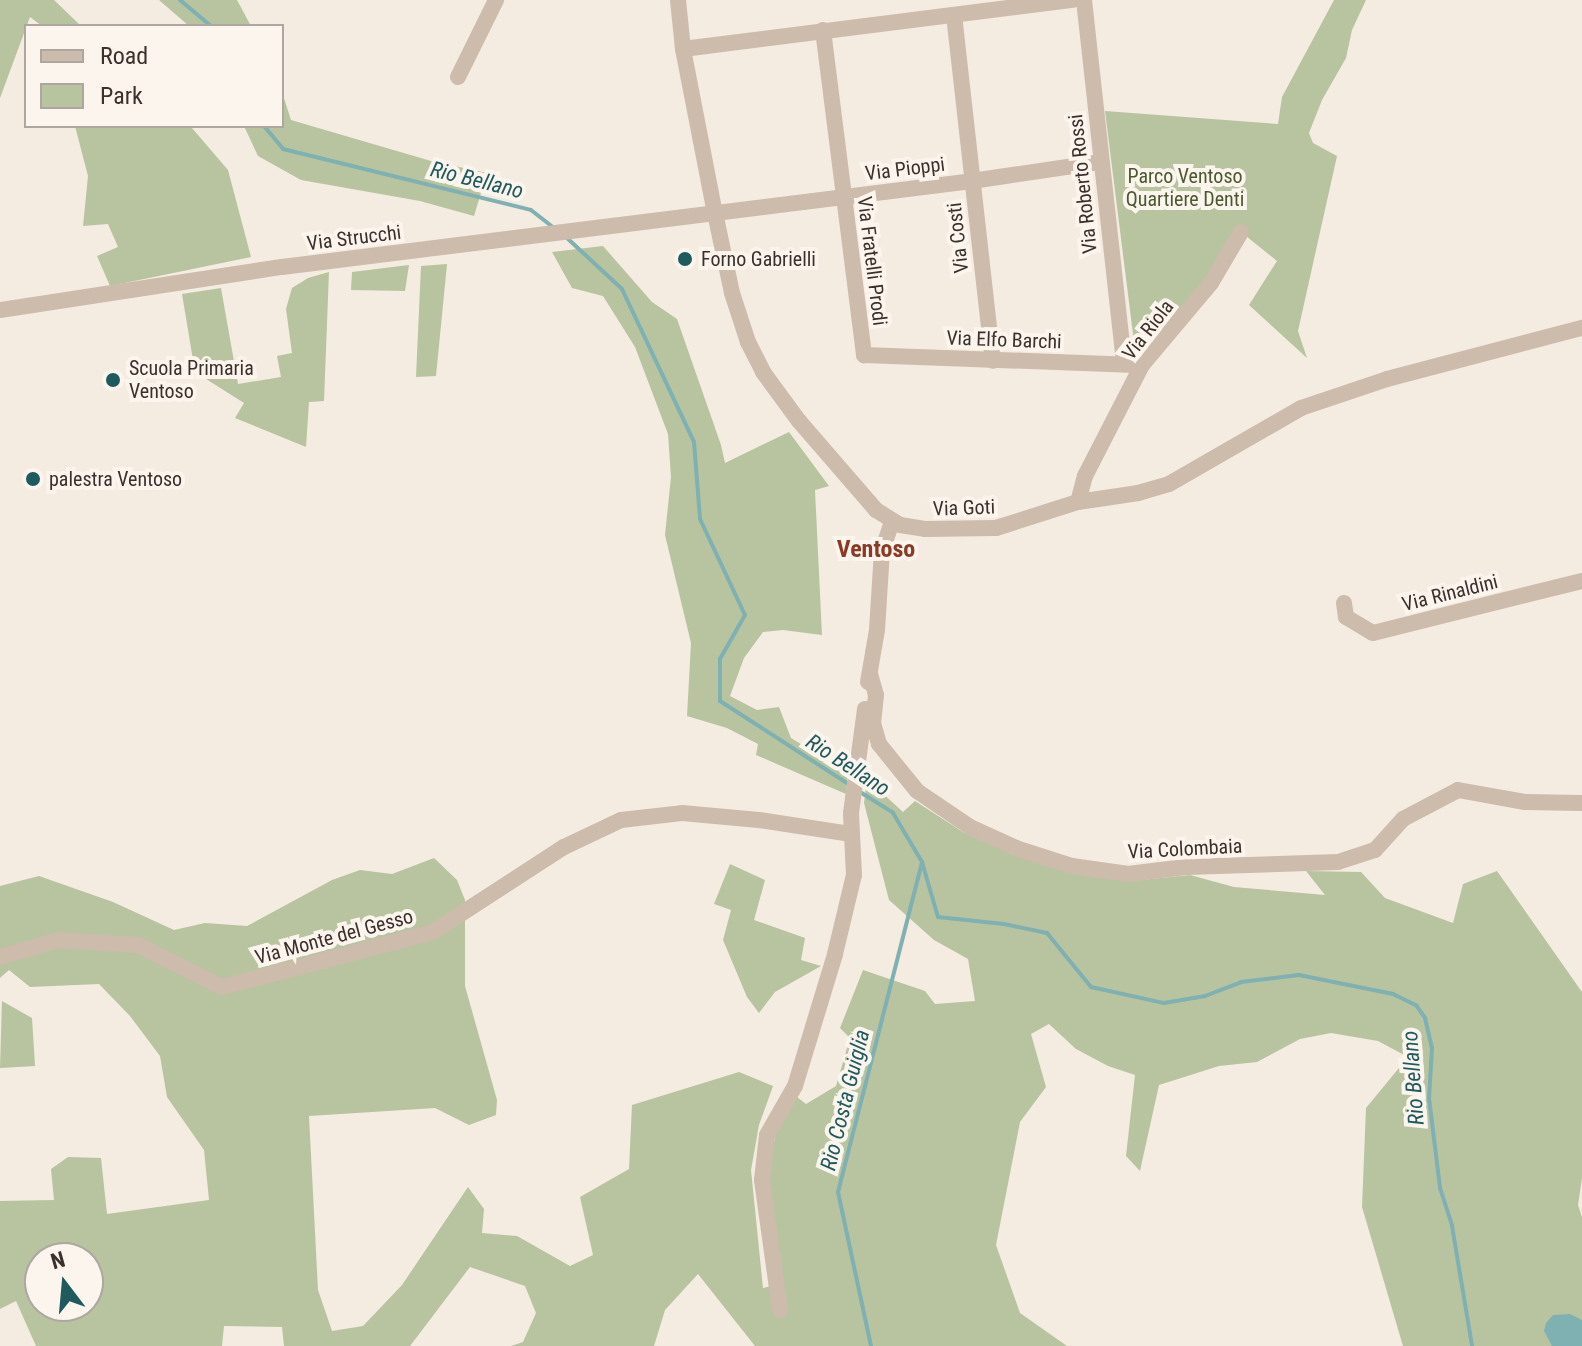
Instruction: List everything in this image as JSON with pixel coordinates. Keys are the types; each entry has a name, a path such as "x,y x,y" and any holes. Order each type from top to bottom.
{"street":[{"path":"458,77 496,0"},
{"path":"678,0 683,49 732,293 758,364 799,421 868,501 892,522"},
{"path":"683,49 1073,0"},
{"name":"Via Roberto Rossi","path":"1084,0 1124,364"},
{"name":"Via Costi","path":"954,15 993,361"},
{"name":"Via Fratelli Prodi","path":"823,30 864,355"},
{"name":"Via Pioppi","path":"715,213 1100,162"},
{"name":"Via Strucchi","path":"0,310 282,267 715,213"},
{"name":"Via Riola","path":"1078,502 1085,476 1142,365 1211,283 1241,232"},
{"name":"Via Goti","path":"892,522 925,529 996,528 1078,502 1138,493 1169,484 1301,408 1387,379 1582,328"},
{"name":"Via Elfo Barchi","path":"864,355 1142,365"},
{"name":"Via Colombaia","path":"780,1310 762,1180 767,1135 795,1086 835,954 855,867 850,834 853,798 877,630 882,551 892,522"},
{"name":"Via Rinaldini","path":"1344,603 1346,617 1373,633 1582,581"},
{"name":"Via Colombaia","path":"870,674 876,695 873,723 879,744 917,791 970,827 1016,848 1072,866 1128,874 1186,867 1338,862 1375,850 1403,819 1458,790 1525,802 1582,803"},
{"name":"Via Monte del Gesso","path":"0,957 58,940 138,945 222,987 433,932 564,847 600,827 630,817 682,813 759,820 850,834"}],"green space":[{"path":"0,0 54,0 79,24 39,24 30,17 27,24 24,24 24,33 0,98"},
{"path":"159,0 237,0 250,24 187,24"},
{"name":"Parco Ventoso Quartiere Denti","path":"1334,0 1366,0 1352,30 1346,58 1322,100 1309,133 1313,143 1337,156 1298,331 1307,358 1249,305 1277,261 1241,232 1151,355 1135,350 1105,111 1278,124 1282,97"},
{"path":"284,98 291,120 431,161 487,173 474,216 420,201 301,180 258,156 245,128 284,128"},
{"path":"76,128 192,128 228,170 251,257 110,286 97,256 118,247 108,224 83,226 88,176"},
{"path":"603,246 652,302 677,319 725,463 789,432 829,486 815,490 822,635 783,630 763,632 744,658 730,696 757,710 779,707 791,738 848,773 846,794 756,755 758,744 727,728 687,716 691,643 665,535 671,477 668,434 635,347 603,296 572,288 552,252"},
{"path":"447,264 436,376 416,377 421,266"},
{"path":"409,265 405,291 351,290 352,272"},
{"path":"329,272 324,401 309,402 306,447 235,418 244,403 195,372 182,294 221,288 238,384 281,377 277,356 292,353 286,309 292,288 308,278"},
{"path":"867,779 903,812 915,801 963,832 1011,853 1131,881 1190,875 1234,887 1325,895 1306,871 1361,872 1385,898 1453,923 1463,884 1497,871 1582,992 1582,1178 1578,1205 1582,1217 1582,1346 1403,1346 1362,1207 1366,1108 1408,1057 1378,1041 1331,1033 1300,1039 1257,1062 1219,1066 1159,1085 1140,1171 1126,1156 1135,1075 1108,1066 1076,1049 1049,1024 1031,1034 1046,1087 1020,1122 996,1245 1020,1313 1067,1346 755,1346 698,1274 665,1310 654,1346 511,1346 523,1342 536,1313 525,1286 470,1267 410,1346 284,1346 282,1327 224,1326 222,1346 36,1346 25,1322 104,1322 104,1242 24,1242 24,1319 16,1301 0,1309 0,1201 54,1200 51,1169 68,1157 101,1158 107,1214 209,1200 204,1150 167,1097 160,1056 130,1016 99,984 30,987 9,970 0,978 0,886 39,876 113,902 174,930 205,923 247,926 332,880 360,870 392,874 434,858 457,880 465,900 465,986 497,1100 496,1115 469,1125 435,1108 309,1116 318,1290 332,1331 363,1326 402,1285 468,1187 484,1209 482,1233 517,1236 570,1266 593,1255 580,1197 629,1169 632,1105 739,1072 773,1086 759,1125 751,1170 763,1288 783,1283 767,1177 776,1132 793,1094 806,1104 836,1086 850,1038 840,1028 863,970 925,991 935,1004 975,1001 968,959 934,940 889,900 864,803"},
{"path":"730,864 765,880 754,920 805,938 801,960 821,966 775,992 759,1013 747,997 723,940 731,910 714,904"},
{"path":"2,1001 32,1018 35,1066 0,1068"}],"water":[{"path":"1570,1314 1582,1320 1582,1346 1552,1346 1544,1331 1546,1323 1553,1315"}],"waterway":[{"name":"Rio Bellano","path":"180,0 209,24"},
{"name":"Rio Bellano","path":"266,128 283,149 531,210 553,227"},
{"name":"Rio Bellano","path":"567,238 622,289 694,442 700,519 745,615 720,659 720,701 850,785"},
{"name":"Rio Bellano","path":"860,792 893,813 922,862 938,917 1004,924 1047,933 1091,987 1164,1003 1205,996 1241,982 1299,975 1393,994 1416,1005 1425,1018 1432,1048 1429,1098 1440,1188 1452,1226 1472,1346"},
{"name":"Rio Costa Guiglia","path":"871,1346 838,1192 922,862"}],"place":[{"name":"Forno Gabrielli","path":"685,259"},
{"name":"Scuola Primaria Ventoso","path":"113,380"},
{"name":"palestra Ventoso","path":"33,479"}],"district":[{"name":"Ventoso","path":"876,550"}]}
